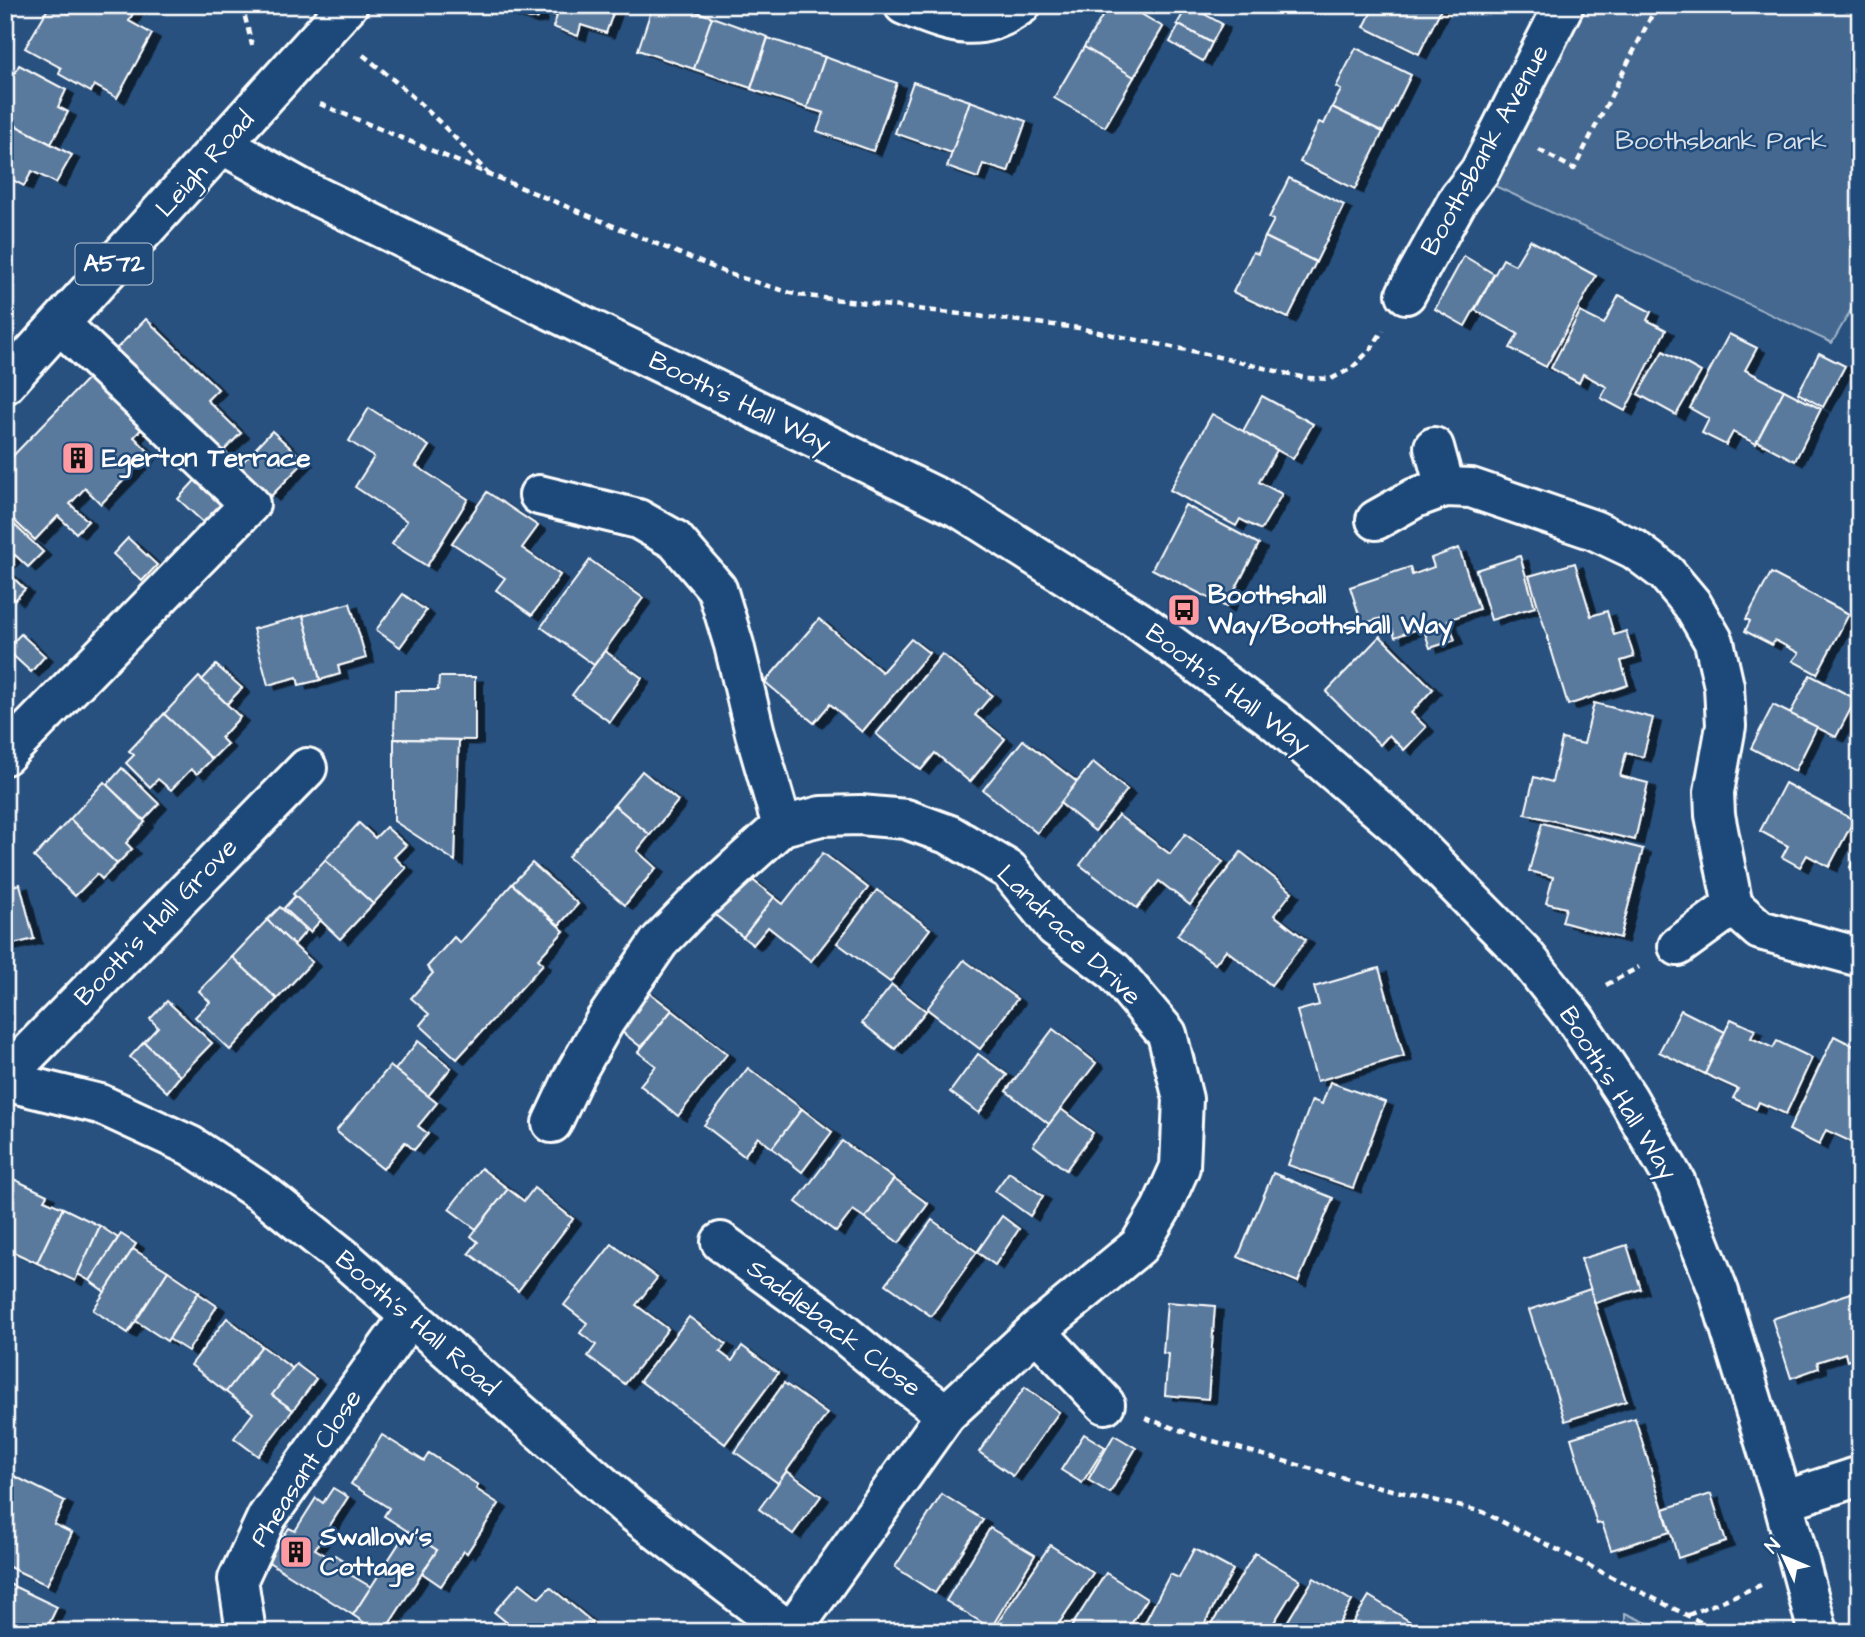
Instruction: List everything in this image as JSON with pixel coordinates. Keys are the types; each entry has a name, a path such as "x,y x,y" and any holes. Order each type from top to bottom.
{"street":[{"path":"904,5 949,22 971,25 999,20 1021,5"},
{"name":"Boothsbank Avenue","path":"1406,294 1459,198 1480,171 1564,5"},
{"name":"Leigh Road","path":"5,384 338,16"},
{"name":"Booth's Hall Way","path":"223,145 306,191 961,509 1143,624 1273,719 1399,827 1523,953 1566,1008 1627,1097 1676,1183 1719,1292 1783,1501 1818,1632"},
{"path":"5,755 250,504 60,324"},
{"path":"1434,447 1446,487"},
{"path":"1376,520 1415,498 1446,487 1471,488 1594,530 1634,549 1666,573 1692,604 1714,642 1724,686 1726,726 1714,803 1733,906 1760,930 1860,957"},
{"path":"539,495 638,519 675,540 717,589 782,827"},
{"name":"Booth's Hall Grove","path":"5,1079 307,768"},
{"name":"Landrace Drive","path":"552,1123 573,1076 605,1021 659,942 693,907 782,827 821,816 860,815 906,819 950,835 1009,870 1055,927 1114,971 1167,1034 1183,1099 1180,1167 1161,1209 1139,1245 1036,1331"},
{"path":"1678,946 1733,906"},
{"name":"Booth's Hall Road","path":"5,1079 100,1104 191,1146 265,1195 345,1259 632,1511 791,1632 946,1414 1036,1331"},
{"name":"Saddleback Close","path":"720,1242 820,1314 946,1414"},
{"name":"Pheasant Close","path":"246,1632 238,1579 267,1517 410,1316"},
{"path":"1036,1331 1105,1404"},
{"path":"1783,1501 1860,1476"}],"path":[{"path":"1501,130 1574,169 1657,5"},
{"path":"338,16 489,175"},
{"path":"281,79 327,108 729,274 798,295 1079,328 1305,378 1331,379 1352,368 1371,349 1406,294"},
{"path":"1566,1008 1678,946"},
{"path":"1105,1404 1199,1437 1355,1481 1483,1512 1720,1632"},
{"path":"1688,1615 1801,1568"}],"green space":[{"name":"Boothsbank Park","path":"1586,5 1860,5 1860,294 1832,343 1495,186"},
{"path":"1625,1613 1667,1632 1625,1632"}],"building":[{"path":"50,5 68,13 73,5 137,5 129,21 152,34 117,98 94,85 91,92 59,74 61,68 25,48"},
{"path":"498,5 551,5 549,13 540,10 538,18 530,19 502,10"},
{"path":"551,5 616,5 606,33 581,25 578,36 553,27 557,16 549,13"},
{"path":"653,5 677,5 712,17 694,69 638,50"},
{"path":"1109,5 1126,5 1163,27 1134,77 1084,47"},
{"path":"1188,5 1222,24 1212,43 1177,24"},
{"path":"1375,5 1443,5 1419,54 1364,27"},
{"path":"712,17 768,37 751,88 694,69"},
{"path":"1179,25 1212,43 1203,61 1170,42"},
{"path":"768,38 825,57 807,108 751,89"},
{"path":"1084,47 1134,77 1105,127 1054,98"},
{"path":"1356,48 1411,75 1383,132 1332,107 1341,90 1336,87"},
{"path":"825,57 897,83 873,151 817,131 824,113 807,108"},
{"path":"19,65 66,90 58,107 68,112 51,144 5,120 5,92"},
{"path":"913,82 970,101 952,153 895,133"},
{"path":"970,101 1026,121 1008,172 983,164 978,178 947,167"},
{"path":"1332,107 1383,132 1355,189 1300,162 1319,122 1324,124"},
{"path":"5,120 72,155 56,183 32,171 24,186 5,176"},
{"path":"1289,178 1344,205 1316,262 1265,237 1274,220 1269,218"},
{"path":"1265,237 1316,262 1288,318 1233,292 1253,252 1258,254"},
{"path":"1530,240 1596,276 1546,367 1510,348 1518,334 1475,310 1503,259 1515,265"},
{"path":"1464,256 1494,274 1465,326 1435,309"},
{"path":"1619,295 1651,312 1647,320 1666,330 1625,411 1601,398 1607,387 1583,374 1579,383 1551,368 1580,312 1604,324"},
{"path":"146,319 218,389 207,400 241,433 216,459 110,355"},
{"path":"1729,334 1757,348 1745,370 1784,390 1756,444 1733,432 1726,445 1702,433 1709,419 1690,408"},
{"path":"1663,351 1701,372 1676,415 1638,394"},
{"path":"1819,353 1845,366 1823,407 1798,393"},
{"name":"Egerton Terrace","path":"93,373 146,424 134,437 150,453 101,504 85,488 70,504 88,521 76,533 58,516 35,540 5,512 5,464"},
{"path":"1784,390 1821,409 1795,461 1757,441"},
{"path":"1262,396 1313,424 1293,459 1243,431"},
{"path":"369,408 429,446 416,466 468,499 427,566 392,544 407,521 355,487 374,457 349,441"},
{"path":"1212,414 1277,450 1259,482 1282,494 1261,530 1240,519 1236,526 1170,490"},
{"path":"272,431 305,461 271,496 239,466"},
{"path":"199,476 226,500 205,524 178,499"},
{"path":"487,492 538,526 522,548 560,575 532,615 496,590 505,578 452,543"},
{"path":"1185,505 1259,544 1226,607 1152,569"},
{"path":"5,516 43,552 28,567 15,555 5,565"},
{"path":"128,538 157,565 142,581 113,554"},
{"path":"1459,548 1479,609 1448,620 1455,640 1430,648 1423,627 1395,637 1388,616 1362,624 1350,587 1410,567 1412,575 1434,567 1431,558"},
{"path":"1520,556 1535,607 1491,620 1476,570"},
{"path":"590,560 643,598 594,665 541,627"},
{"path":"1575,563 1591,616 1607,611 1614,635 1626,631 1634,657 1621,661 1628,685 1568,705 1529,576"},
{"path":"5,570 25,589 15,600 5,591"},
{"path":"1771,573 1849,614 1817,674 1793,661 1799,653 1775,640 1772,645 1745,631 1750,621 1746,619"},
{"path":"403,594 426,611 400,647 376,630"},
{"path":"350,603 366,658 338,666 340,674 320,680 303,616"},
{"path":"303,616 320,680 299,685 297,677 268,685 253,629"},
{"path":"819,619 882,672 911,639 929,653 862,732 830,704 814,723 765,682"},
{"path":"21,634 45,656 31,672 6,649"},
{"path":"1380,636 1433,689 1411,713 1426,727 1404,750 1389,735 1380,745 1326,692"},
{"path":"605,651 642,678 610,722 572,695"},
{"path":"942,654 992,695 975,715 1005,739 970,782 935,753 921,770 876,734"},
{"path":"216,665 242,688 227,704 202,680"},
{"path":"1810,675 1856,699 1836,737 1790,714"},
{"path":"199,677 240,717 221,738 227,744 212,759 164,714"},
{"path":"439,677 475,677 475,740 394,739 395,690 438,690"},
{"path":"1594,703 1653,718 1643,757 1626,753 1620,776 1648,783 1635,840 1525,814 1534,777 1552,782 1562,739 1584,744"},
{"path":"1773,705 1817,727 1795,771 1751,748"},
{"path":"164,714 212,759 197,774 191,769 171,790 158,779 150,787 126,763 134,755 129,751"},
{"path":"394,739 459,740 455,861 394,821"},
{"path":"1023,740 1077,782 1037,833 983,790"},
{"path":"1093,762 1127,790 1095,831 1060,803"},
{"path":"122,768 159,804 144,820 107,785"},
{"path":"642,771 678,801 650,835 614,805"},
{"path":"104,782 145,822 126,843 132,849 117,864 70,819"},
{"path":"1785,783 1854,820 1829,867 1807,855 1800,867 1782,857 1788,846 1760,831"},
{"path":"614,805 650,835 637,851 656,868 625,905 568,857"},
{"path":"1118,815 1170,854 1185,834 1223,862 1190,905 1159,881 1137,908 1080,865"},
{"path":"70,819 117,864 102,879 97,874 75,896 34,857"},
{"path":"359,823 375,838 386,827 406,845 394,857 406,868 373,904 325,860"},
{"path":"1542,823 1643,849 1620,938 1562,922 1566,908 1546,903 1553,877 1529,871"},
{"path":"1860,849 1860,872 1850,867"},
{"path":"1241,852 1292,892 1274,915 1306,940 1271,985 1226,950 1215,964 1177,935"},
{"path":"823,853 868,888 811,961 768,927 753,945 743,937 774,897 783,904"},
{"path":"325,860 373,904 340,939 293,894"},
{"path":"532,863 578,904 559,925 512,884"},
{"path":"745,874 774,897 743,937 714,914"},
{"path":"20,884 34,939 5,946 5,888"},
{"path":"512,884 564,931 538,959 543,964 457,1059 420,1025 429,1014 411,998 433,973 427,967 454,937 460,943"},
{"path":"877,890 930,929 890,982 837,943"},
{"path":"295,896 321,920 310,932 284,908"},
{"path":"280,907 306,931 294,945 267,920"},
{"path":"267,920 312,962 277,999 232,957"},
{"path":"232,957 277,999 230,1050 195,1017 210,1002 199,991"},
{"path":"964,960 1017,999 980,1049 927,1009"},
{"path":"1379,968 1404,1056 1317,1081 1297,1011 1319,1005 1314,987"},
{"path":"892,985 926,1011 895,1049 862,1023"},
{"path":"646,990 672,1010 641,1047 616,1027"},
{"path":"167,1001 212,1043 180,1076 144,1042 158,1027 150,1019"},
{"path":"672,1010 727,1054 678,1116 640,1085 656,1066 638,1052"},
{"path":"1681,1010 1725,1032 1705,1074 1659,1052"},
{"path":"1731,1019 1755,1030 1751,1038 1773,1048 1777,1041 1812,1058 1786,1114 1759,1102 1756,1109 1733,1098 1738,1089 1705,1074"},
{"path":"1053,1029 1096,1063 1049,1124 1006,1091"},
{"path":"1834,1036 1860,1049 1860,1146 1826,1130 1819,1145 1789,1130"},
{"path":"418,1041 451,1068 428,1096 395,1070"},
{"path":"144,1042 180,1076 167,1092 130,1057"},
{"path":"978,1054 1007,1075 979,1113 950,1092"},
{"path":"390,1066 437,1103 418,1126 428,1134 414,1150 405,1142 383,1169 336,1131"},
{"path":"748,1068 802,1109 772,1148 758,1137 744,1156 704,1125"},
{"path":"1330,1082 1385,1102 1353,1188 1288,1165 1312,1100 1322,1104"},
{"path":"802,1109 832,1132 802,1172 772,1148"},
{"path":"1061,1109 1093,1133 1066,1170 1033,1145"},
{"path":"842,1141 894,1179 865,1218 853,1210 836,1232 796,1202"},
{"path":"481,1168 508,1189 476,1229 449,1209"},
{"path":"1009,1172 1043,1196 1030,1216 995,1191"},
{"path":"1273,1173 1333,1198 1298,1282 1238,1257"},
{"path":"5,1175 47,1195 44,1200 63,1208 37,1263 5,1248"},
{"path":"894,1179 928,1204 899,1243 865,1218"},
{"path":"534,1188 573,1219 518,1291 469,1253 478,1242 471,1236 508,1189 524,1201"},
{"path":"63,1208 100,1226 75,1281 37,1263"},
{"path":"1002,1216 1019,1229 995,1265 977,1252"},
{"path":"932,1220 977,1252 931,1316 886,1284"},
{"path":"100,1226 118,1238 90,1281 78,1274"},
{"path":"121,1234 136,1244 105,1292 90,1281"},
{"path":"612,1244 657,1278 636,1305 668,1329 625,1384 588,1356 596,1345 580,1333 587,1323 564,1305"},
{"path":"1627,1245 1641,1289 1595,1303 1581,1259"},
{"path":"133,1249 168,1271 128,1333 93,1310"},
{"path":"168,1271 199,1292 167,1341 136,1321"},
{"path":"1590,1289 1626,1401 1565,1421 1529,1310"},
{"path":"1857,1291 1860,1299 1860,1356 1847,1361 1845,1353 1817,1362 1819,1368 1791,1378 1772,1319"},
{"path":"198,1293 217,1306 188,1351 169,1339"},
{"path":"1167,1302 1215,1306 1208,1399 1165,1395 1168,1354 1163,1353"},
{"path":"689,1317 726,1344 720,1352 732,1361 742,1346 778,1373 725,1444 640,1381"},
{"path":"227,1318 262,1346 226,1392 191,1365"},
{"path":"262,1346 293,1369 272,1395 293,1410 258,1456 234,1438 253,1413 226,1392"},
{"path":"296,1364 316,1379 293,1410 272,1395"},
{"path":"784,1383 827,1414 778,1483 735,1452"},
{"path":"1025,1387 1059,1412 1013,1476 979,1452"},
{"path":"1635,1418 1670,1532 1611,1550 1602,1523 1597,1524 1571,1438"},
{"path":"1084,1434 1105,1447 1082,1483 1061,1470"},
{"path":"382,1435 424,1461 429,1453 478,1485 476,1489 499,1504 467,1553 464,1551 441,1586 422,1573 437,1550 384,1516 389,1508 351,1484"},
{"path":"1114,1435 1136,1448 1110,1493 1088,1480"},
{"path":"787,1471 821,1496 793,1534 759,1509"},
{"path":"12,1475 65,1501 54,1524 72,1533 47,1585 5,1565 5,1488"},
{"name":"Swallow's Cottage","path":"333,1488 348,1497 315,1549 332,1559 335,1555 349,1564 344,1571 371,1587 353,1615 267,1561 289,1528 295,1531 316,1498 323,1503"},
{"path":"942,1494 983,1520 935,1593 895,1567"},
{"path":"1711,1494 1726,1542 1678,1558 1664,1509"},
{"path":"990,1528 1035,1555 991,1628 946,1601"},
{"path":"407,1531 437,1550 384,1632 378,1632 353,1615"},
{"path":"1050,1545 1093,1573 1053,1632 992,1631"},
{"path":"1194,1549 1233,1570 1200,1632 1140,1632 1170,1574 1179,1578"},
{"path":"1255,1553 1300,1580 1268,1632 1207,1632"},
{"path":"1106,1573 1147,1599 1126,1632 1068,1632"},
{"path":"1314,1578 1352,1601 1334,1632 1281,1632"},
{"path":"5,1582 57,1607 45,1632 25,1624 21,1632 5,1632"},
{"path":"520,1583 539,1598 550,1587 592,1622 584,1632 508,1632 512,1627 494,1612"},
{"path":"1369,1596 1414,1624 1410,1632 1347,1632"}],"place":[{"name":"Egerton Terrace","path":"78,458"},
{"name":"Boothshall Way/Boothshall Way","path":"1184,610"},
{"name":"Swallow's Cottage","path":"296,1552"}]}
